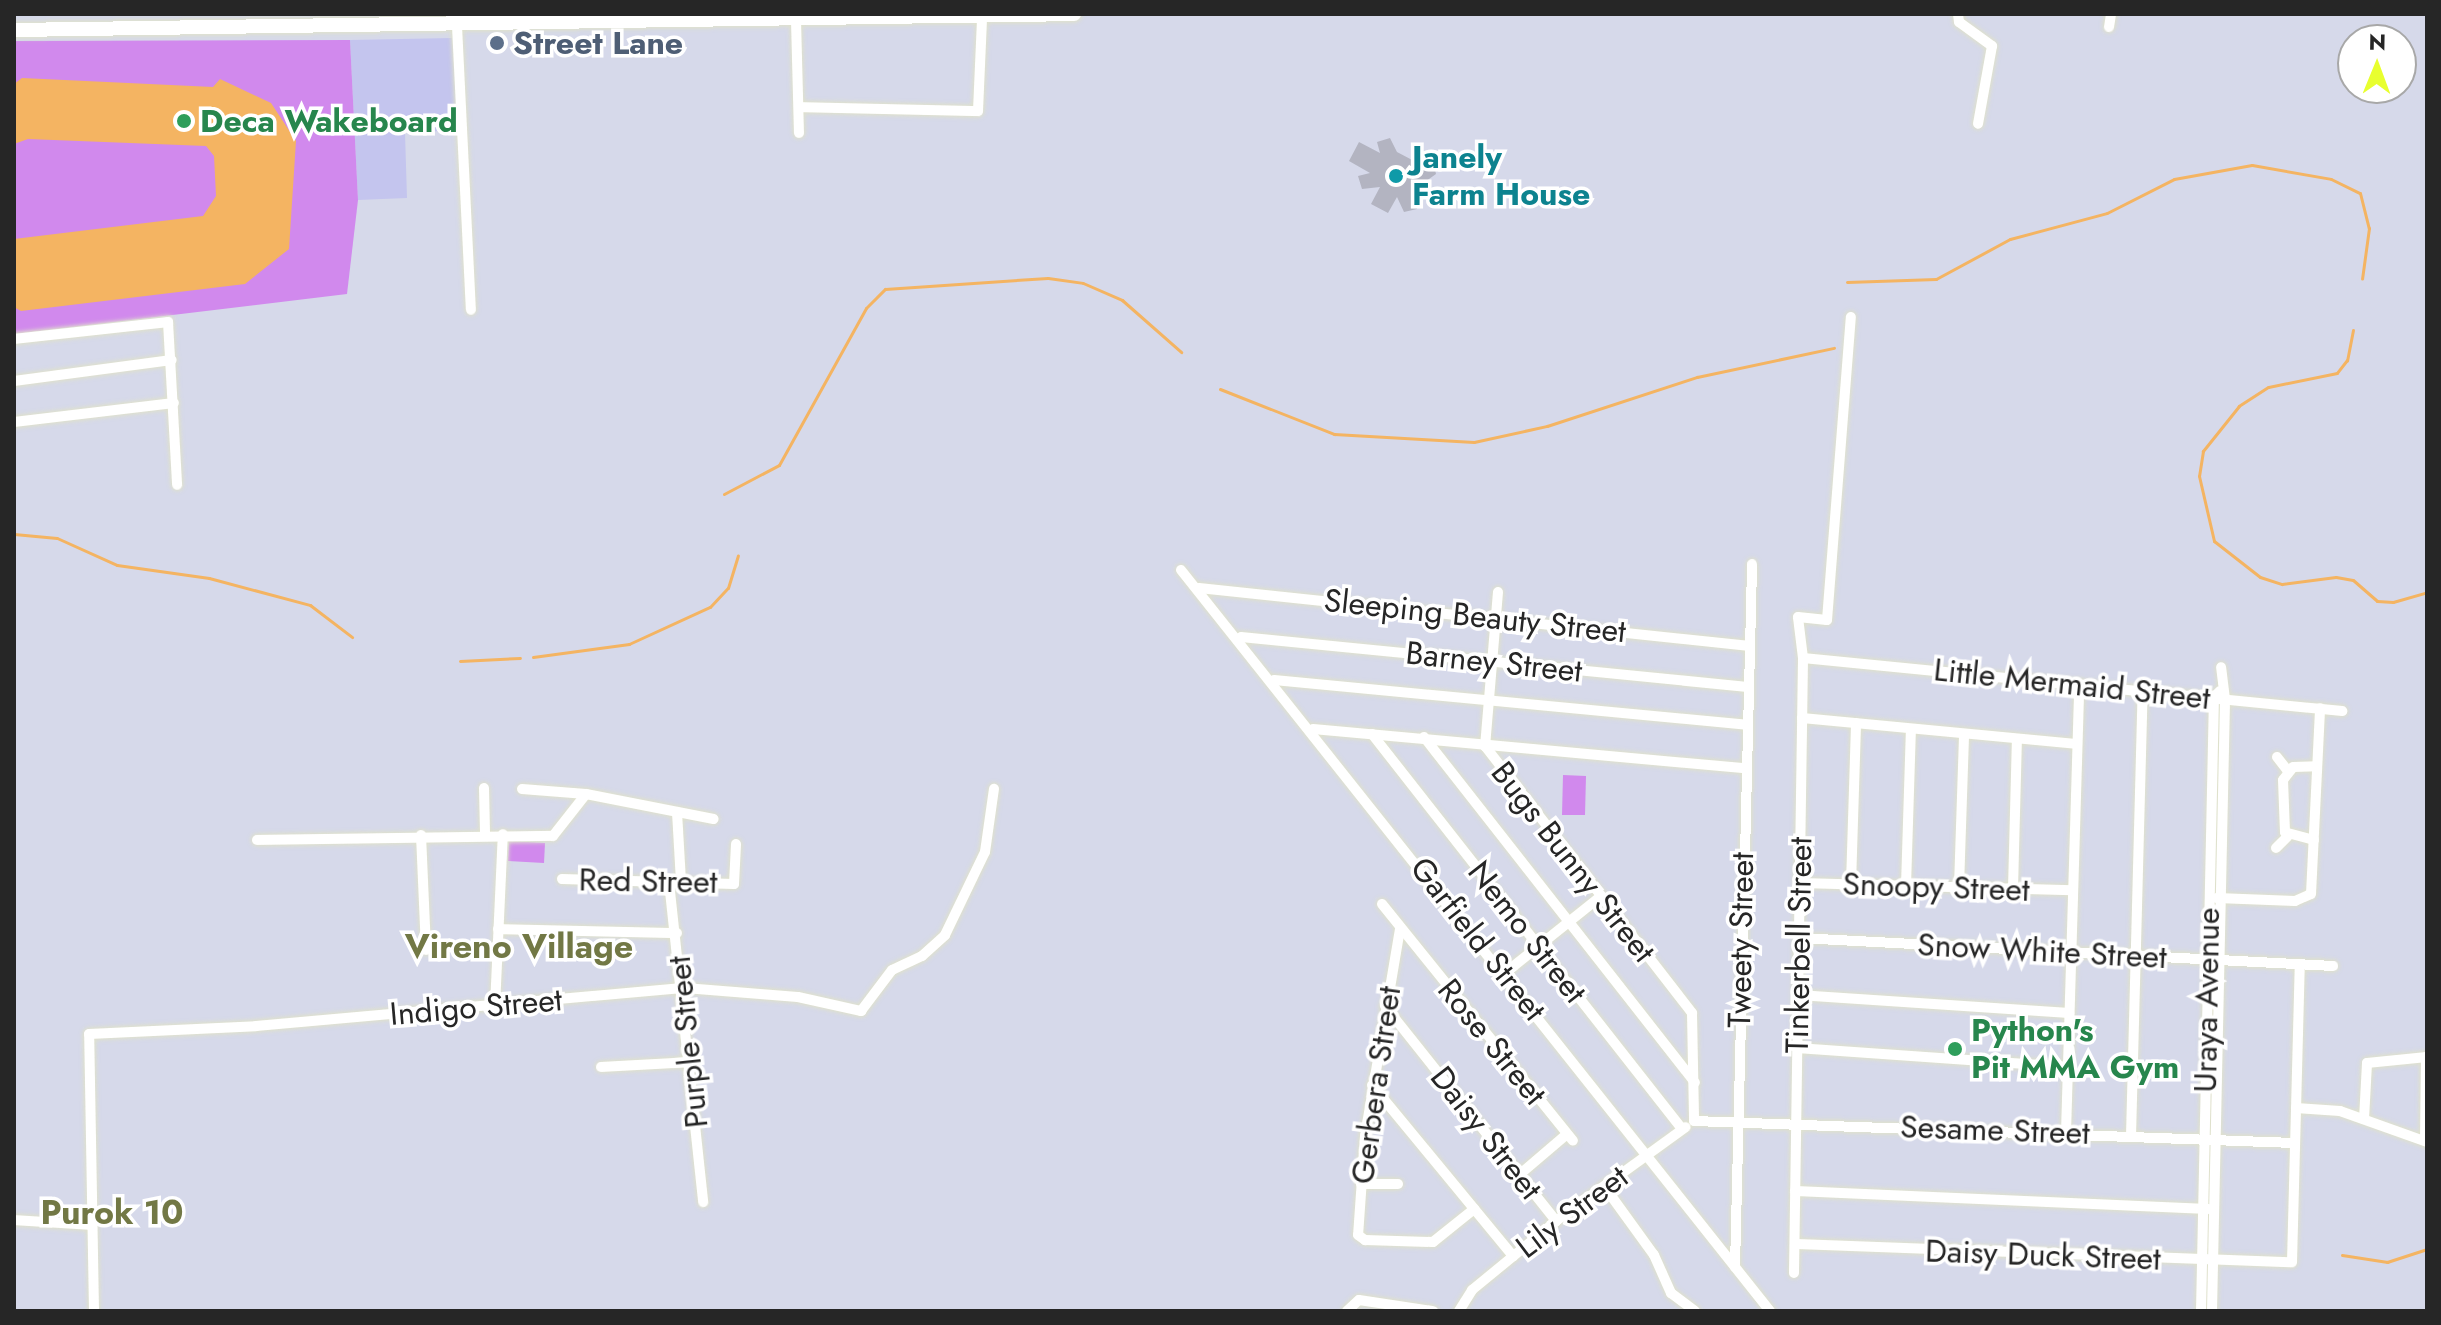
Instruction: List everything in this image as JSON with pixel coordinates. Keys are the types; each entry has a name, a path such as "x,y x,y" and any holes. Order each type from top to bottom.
{"street":[{"path":"14,30 370,20 457,26 488,20 796,20 1074,14"},
{"path":"1958,14 1959,22 1992,46 1978,124"},
{"path":"2109,27 2111,14"},
{"path":"799,107 978,111 979,17"},
{"path":"796,20 799,133"},
{"path":"457,26 471,310"},
{"name":"Tinkerbell Street","path":"1794,1273 1803,658 1798,617 1827,620 1851,317"},
{"path":"14,339 160,321 172,327 177,485"},
{"path":"14,381 172,360"},
{"path":"14,422 174,403"},
{"name":"Tweety Street","path":"1735,1267 1752,564"},
{"name":"Garfield Street","path":"1181,570 1241,637 1770,1311"},
{"name":"Sleeping Beauty Street","path":"1199,588 1750,646"},
{"name":"Bugs Bunny Street","path":"1498,592 1484,742 1692,1013 1694,1121"},
{"name":"Barney Street","path":"1241,637 1748,687"},
{"name":"Little Mermaid Street","path":"1803,658 2220,696 2342,711"},
{"name":"Uraya Avenue","path":"2212,1311 2208,1261 2221,667"},
{"path":"1274,680 1747,725"},
{"path":"2066,1133 2079,684"},
{"path":"2131,1136 2143,690"},
{"path":"2215,898 2307,898 2313,890 2320,708"},
{"path":"1802,718 2076,744"},
{"path":"1851,884 1856,723"},
{"path":"1313,729 1484,742 1745,768"},
{"path":"1906,886 1911,729"},
{"name":"Nemo Street","path":"1372,734 1682,1129"},
{"path":"1959,887 1964,734"},
{"path":"1424,737 1695,1082"},
{"path":"2013,889 2017,739"},
{"path":"2276,848 2287,837 2287,770 2277,757"},
{"path":"2287,770 2317,766"},
{"path":"484,788 485,833"},
{"path":"522,789 586,794 714,819"},
{"name":"Indigo Street","path":"92,1225 89,1034 495,1007 685,988 798,997 861,1011 885,977 945,935 985,852 994,789"},
{"path":"257,840 485,833 553,836 586,794"},
{"path":"677,812 681,882"},
{"path":"495,1007 503,834"},
{"path":"421,835 426,950"},
{"path":"2287,837 2314,840"},
{"name":"Red Street","path":"562,879 734,884 736,844"},
{"name":"Purple Street","path":"669,882 685,988 703,1202"},
{"name":"Snoopy Street","path":"1800,883 2073,890"},
{"path":"1505,973 1601,896"},
{"name":"Rose Street","path":"1382,904 1570,1137 1519,1175"},
{"path":"498,929 677,933"},
{"name":"Gerbera Street","path":"1400,929 1372,1085 1361,1184 1362,1239 1433,1242 1474,1209"},
{"name":"Snow White Street","path":"1799,938 2333,966"},
{"path":"2295,1143 2300,964"},
{"path":"1798,995 2069,1013"},
{"name":"Daisy Street","path":"1385,1006 1556,1221"},
{"path":"1797,1048 2068,1067"},
{"path":"2296,1108 2364,1119 2426,1142 2426,1057 2367,1063 2364,1119"},
{"path":"601,1067 692,1062"},
{"path":"1372,1085 1513,1256"},
{"name":"Sesame Street","path":"1694,1121 1796,1121 2295,1143"},
{"name":"Lily Street","path":"1459,1311 1472,1290 1556,1221 1694,1121"},
{"name":"Daisy Duck Street","path":"1795,1244 2292,1262 2295,1143"},
{"path":"1361,1184 1398,1184"},
{"path":"1604,1186 1654,1255 1671,1293 1695,1311"},
{"name":"Daisy Duck Street","path":"1795,1191 2209,1209"},
{"path":"14,1220 92,1225 94,1311"},
{"name":"Uraya Avenue","path":"2201,1311 2208,1261"},
{"path":"1349,1306 1433,1311"}],"shaded area":[{"path":"452,38 458,130 405,133 407,198 358,200 350,40"},
{"name":"Deca Wakeboard","path":"350,40 358,200 347,294 14,334 14,41"},
{"path":"22,78 213,87 220,79 271,103 296,141 289,249 245,284 21,311 14,307 14,239 203,216 216,196 214,156 206,146 28,139 14,144 14,84"},
{"path":"1563,775 1586,776 1585,815 1562,815"},
{"path":"509,841 545,843 544,863 508,861"}],"building":[{"name":"Janely Farm House","path":"1390,138 1397,152 1416,162 1433,161 1436,174 1415,189 1417,209 1404,212 1397,197 1388,213 1371,204 1380,187 1362,189 1358,176 1370,173 1349,161 1359,142 1380,153 1377,142"}],"waterway":[{"path":"1847,282 1936,279 2010,239 2107,213 2174,179 2252,165 2331,179 2360,193 2369,228 2362,279"},
{"path":"724,494 779,465 866,308 885,289 1048,278 1083,283 1122,300 1181,352"},
{"path":"2353,330 2347,360 2337,373 2268,387 2239,406 2203,451 2199,476 2214,541 2260,577 2282,584 2336,577 2353,580 2377,601 2393,602 2427,592"},
{"path":"1220,389 1334,434 1474,442 1547,426 1697,377 1834,348"},
{"path":"14,534 57,538 117,565 209,578 310,605 352,637"},
{"path":"533,657 629,644 710,607 728,588 738,555"},
{"path":"460,661 520,658"},
{"path":"2342,1255 2387,1262 2427,1249"}],"place":[{"name":"Street Lane","path":"497,43"},
{"name":"Deca Wakeboard","path":"184,121"},
{"name":"Janely Farm House","path":"1396,176"},
{"name":"Python's Pit MMA Gym","path":"1955,1049"}],"district":[{"name":"Vireno Village","path":"519,947"},
{"name":"Purok 10","path":"112,1213"}]}
